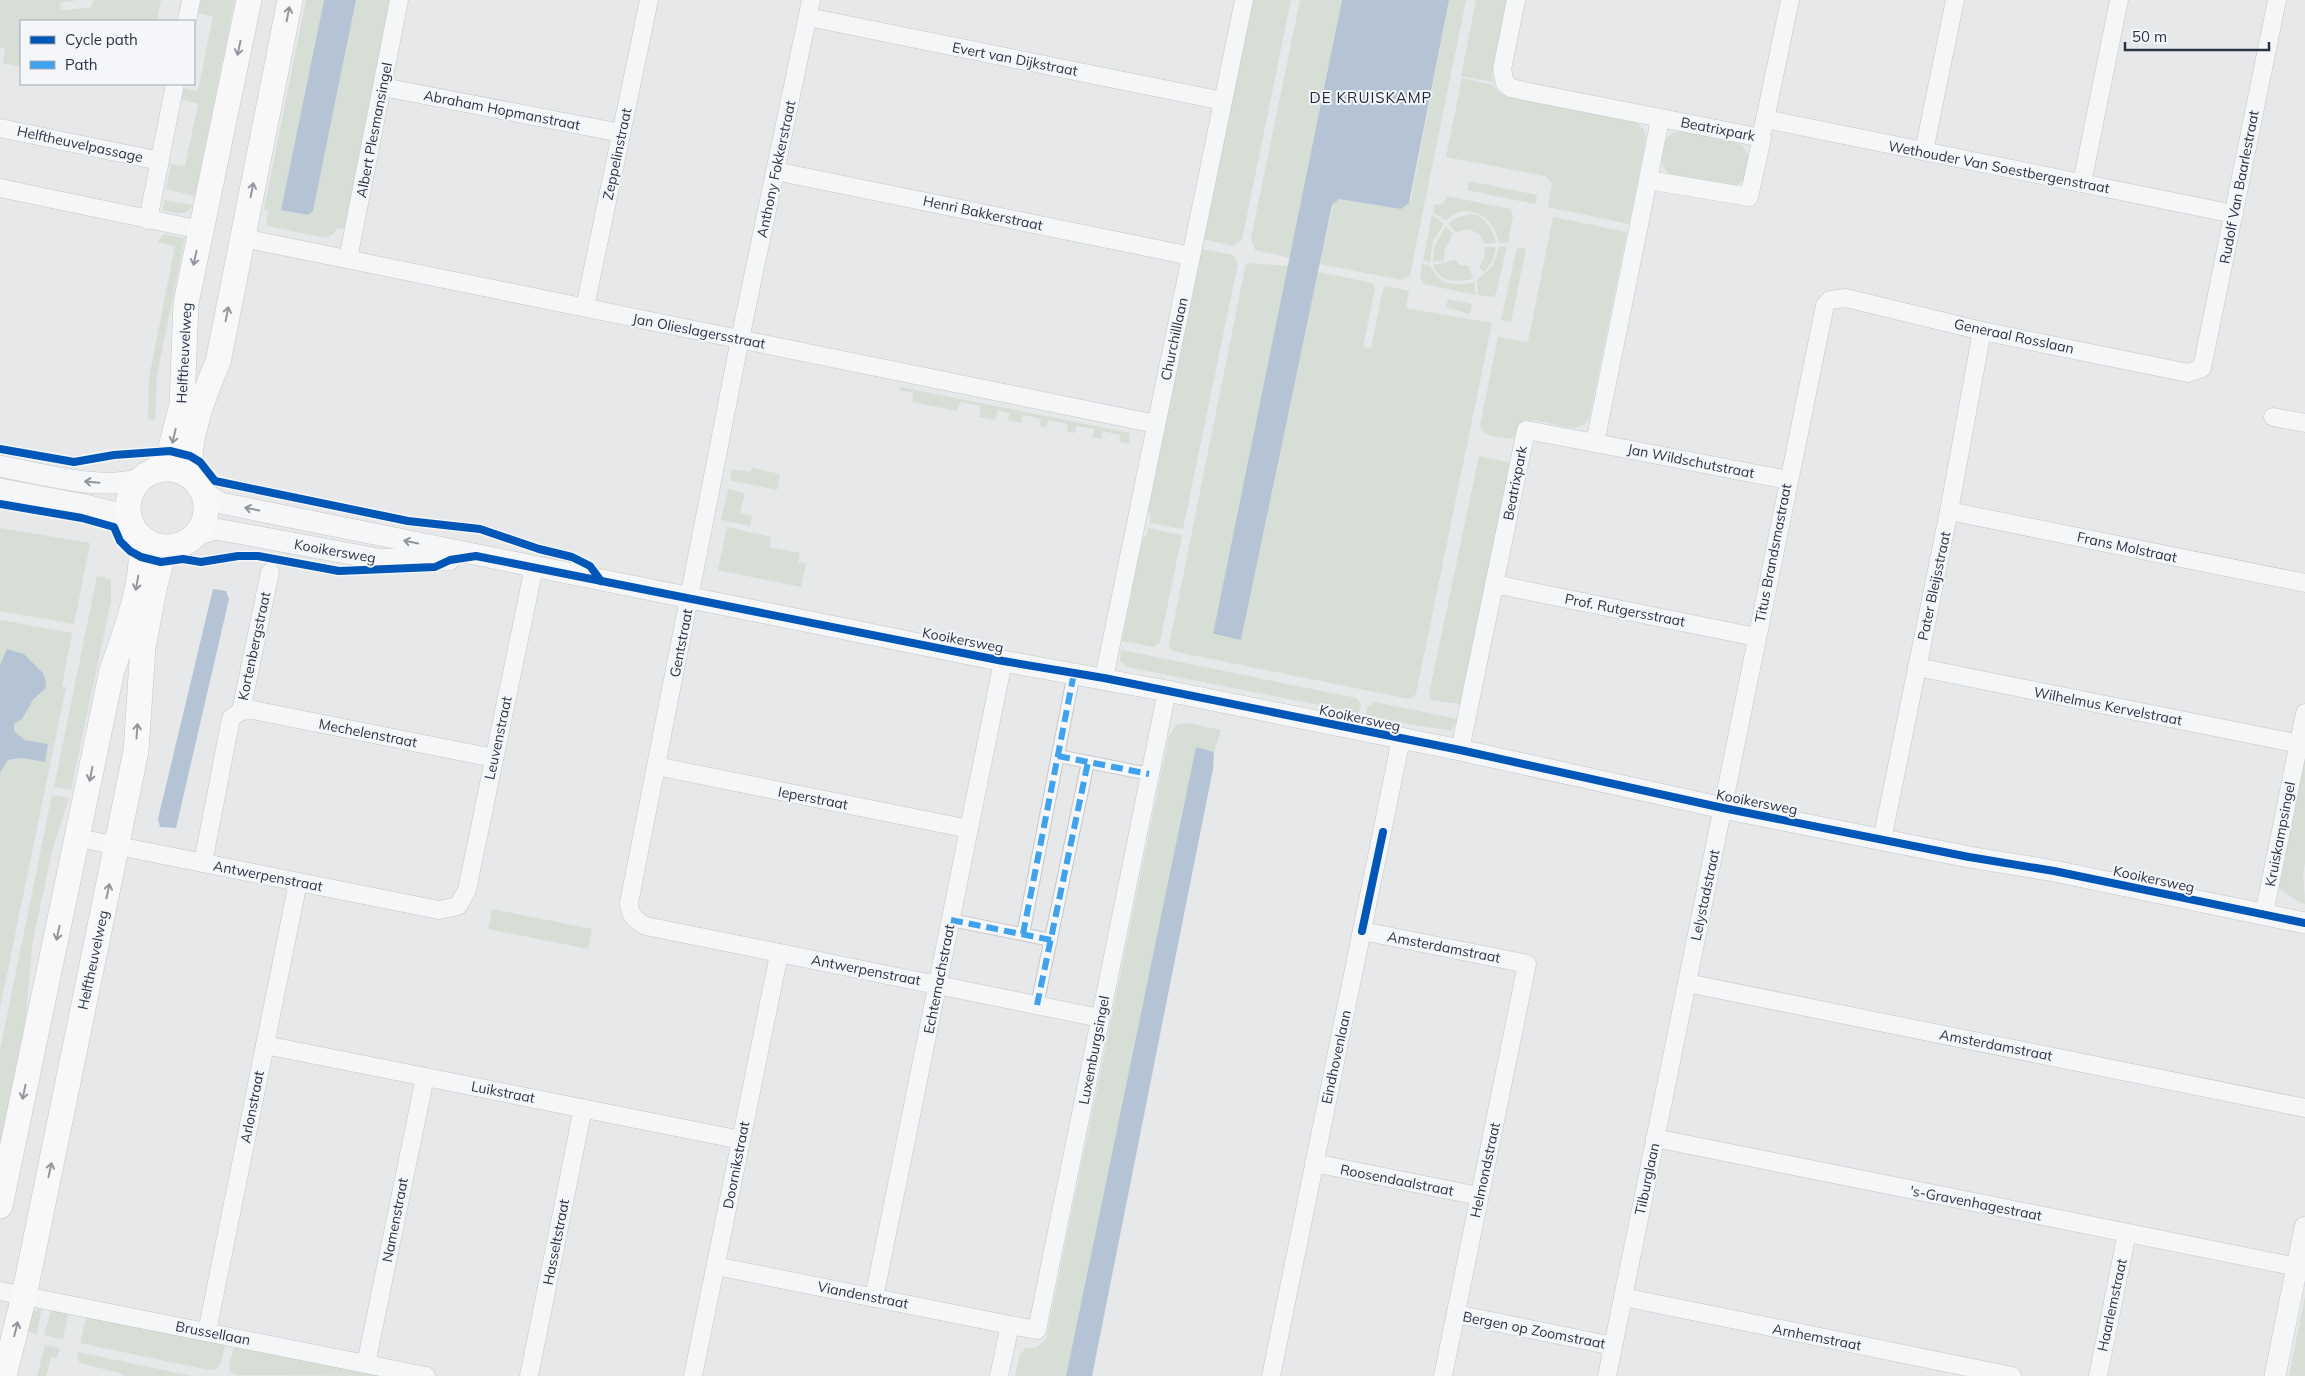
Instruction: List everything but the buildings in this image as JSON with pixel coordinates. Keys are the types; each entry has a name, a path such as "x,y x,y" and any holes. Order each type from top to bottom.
{"main road":[{"name":"Helftheuvelweg","path":"147,475 164,462 170,451 182,404 186,303 249,0"},
{"name":"Helftheuvelweg","path":"198,485 189,468 190,456 202,398 218,362 290,0"},
{"path":"201,230 242,238"},
{"path":"0,1206 112,670 130,616 141,558 142,546 134,528 127,508 130,494 147,475 174,469 198,485 206,500 205,519 186,541 159,547 144,540 134,528"},
{"name":"Helftheuvelweg","path":"4,1376 24,1296 118,846 136,751 143,647 161,562 186,541"}],"street":[{"path":"187,20 191,0"},
{"name":"Albert Plesmansingel","path":"348,259 399,0"},
{"name":"Zeppelinstraat","path":"585,308 648,0"},
{"name":"Churchilllaan","path":"1104,678 1244,0"},
{"name":"Beatrixpark","path":"1516,0 1502,69 1505,83 1511,88 1762,138 1749,197 1648,180"},
{"path":"1762,138 1790,0"},
{"path":"1924,151 1955,0"},
{"path":"2082,184 2119,0"},
{"name":"Rudolf Van Baarlestraat","path":"2198,371 2205,363 2277,0"},
{"name":"Evert van Dijkstraat","path":"810,8 1223,101"},
{"name":"Anthony Fokkerstraat","path":"740,339 810,8"},
{"name":"Helftheuvelpassage","path":"148,220 175,85"},
{"name":"Abraham Hopmanstraat","path":"383,87 621,133"},
{"path":"1595,443 1660,119"},
{"name":"Wethouder Van Soestbergenstraat","path":"1765,119 2234,214"},
{"name":"Helftheuvelpassage","path":"0,128 160,161"},
{"name":"Henri Bakkerstraat","path":"775,171 1191,256"},
{"path":"0,188 201,230"},
{"name":"Jan Olieslagersstraat","path":"242,238 1156,424"},
{"name":"Generaal Rosslaan","path":"1830,300 1846,298 1982,331 2188,372 2198,371"},
{"name":"Titus Brandsmastraat","path":"1723,808 1822,311 1830,300"},
{"name":"Pater Bleijsstraat","path":"1882,840 1949,511 1982,331"},
{"name":"Gentstraat","path":"633,918 629,903 740,339"},
{"path":"2273,417 2305,423"},
{"name":"Beatrixpark","path":"1460,750 1526,430 1595,443"},
{"name":"Jan Wildschutstraat","path":"1595,443 1788,480"},
{"path":"0,466 89,482 127,483 147,475"},
{"name":"Kooikersweg","path":"198,485 221,503 476,556 1003,661 1104,678 1460,750 1723,808 2014,866 2054,871 2264,914"},
{"path":"0,489 85,505 121,514 134,528"},
{"name":"Frans Molstraat","path":"1949,511 2305,583"},
{"name":"Kooikersweg","path":"186,541 216,529 378,559 450,560 476,556"},
{"name":"Leuvenstraat","path":"458,906 467,890 534,567"},
{"name":"Kortenbergstraat","path":"203,863 231,718 241,711 270,572"},
{"name":"Prof. Rutgersstraat","path":"1494,584 1756,637"},
{"name":"Echternachstraat","path":"874,1298 1003,661"},
{"name":"Wilhelmus Kervelstraat","path":"1917,667 2298,744"},
{"path":"1023,934 1074,673"},
{"name":"Luxemburgsingel","path":"1010,1325 1037,1330 1167,691"},
{"name":"Mechelenstraat","path":"241,711 253,710 494,758"},
{"name":"Kruiskampsingel","path":"2264,914 2305,713"},
{"name":"Eindhovenlaan","path":"1271,1376 1401,739"},
{"path":"1058,756 1149,774"},
{"path":"1037,1005 1088,762"},
{"name":"Ieperstraat","path":"656,766 969,829"},
{"name":"Lelystadstraat","path":"1687,983 1723,808"},
{"name":"Antwerpenstraat","path":"78,838 439,910 458,906"},
{"name":"Arlonstraat","path":"207,1332 298,882"},
{"path":"2264,914 2305,923"},
{"name":"Antwerpenstraat","path":"633,918 646,926 1100,1018"},
{"path":"951,920 1051,940"},
{"name":"Amsterdamstraat","path":"1362,931 1527,964"},
{"name":"Doornikstraat","path":"693,1376 779,954"},
{"name":"Helmondstraat","path":"1443,1376 1527,964"},
{"name":"Amsterdamstraat","path":"1687,983 2305,1108"},
{"name":"Tilburglaan","path":"1607,1376 1687,983"},
{"name":"Luikstraat","path":"265,1045 741,1140"},
{"name":"Namenstraat","path":"366,1364 424,1077"},
{"name":"Hasseltstraat","path":"529,1376 583,1108"},
{"name":"'s-Gravenhagestraat","path":"1655,1138 2297,1267"},
{"name":"Roosendaalstraat","path":"1314,1163 1480,1196"},
{"path":"2275,1376 2305,1227"},
{"name":"Haarlemstraat","path":"2098,1376 2127,1233"},
{"name":"Viandenstraat","path":"716,1266 1010,1325"},
{"name":"Brussellaan","path":"0,1291 426,1376"},
{"name":"Arnhemstraat","path":"1623,1297 2012,1376"},
{"name":"Bergen op Zoomstraat","path":"1456,1314 1613,1346"},
{"path":"999,1376 1010,1325"}],"shaded area":[{"path":"0,0 78,0 60,3 61,11 91,7 94,0 161,0 157,20 20,20 20,67 3,63 5,49 0,48"},
{"path":"201,0 235,0 195,196 166,189 171,164 185,166 198,104 180,99 182,88 198,91 213,16 198,13"},
{"path":"306,0 324,0 281,210 308,215 313,211 356,0 391,0 344,229 337,228 333,234 326,238 267,226 266,222 269,211 264,209"},
{"path":"1253,0 1291,0 1242,240 1232,246 1204,239"},
{"path":"1300,0 1342,0 1291,258 1255,250 1251,238"},
{"path":"1449,0 1466,0 1410,275 1402,280 1320,264 1334,201 1339,199 1401,209 1411,200"},
{"path":"1476,0 1508,0 1492,75 1493,82 1461,76"},
{"path":"1462,78 1493,85 1501,94 1637,123 1644,130 1646,138 1629,224 1548,207 1552,183 1545,176 1446,157"},
{"path":"1682,131 1737,142 1745,149 1748,158 1747,171 1742,181 1737,185 1731,186 1713,185 1668,173 1661,161 1662,147 1669,136"},
{"path":"1469,181 1537,195 1535,204 1467,190"},
{"path":"1447,196 1510,209 1513,217 1508,243 1499,243 1492,225 1479,214 1471,211 1463,212 1454,215 1446,221 1433,212 1434,205 1443,204"},
{"path":"164,200 193,205 187,212 179,214 162,210"},
{"path":"1469,214 1484,220 1493,233 1496,243 1485,244 1480,235 1470,229 1456,232 1448,224 1454,219"},
{"path":"1432,215 1444,224 1433,241 1430,262 1423,261"},
{"path":"1553,217 1627,232 1590,415 1583,425 1574,428 1539,421 1528,421 1520,426 1514,439 1489,435 1480,425 1498,337 1528,342"},
{"path":"1446,226 1453,234 1445,249 1444,260 1433,262 1434,247"},
{"path":"163,234 185,238 157,375 155,421 148,419 149,377 175,246 158,242"},
{"path":"1507,246 1496,294 1492,297 1478,295 1477,280 1493,266 1499,247"},
{"path":"1485,247 1496,247 1493,260 1484,272 1479,267 1484,258"},
{"path":"1517,247 1526,249 1511,322 1501,320"},
{"path":"1202,249 1233,255 1238,263 1183,529 1150,523 1151,516 1148,511"},
{"path":"1455,260 1460,265 1468,265 1473,279 1449,280 1440,275 1433,265"},
{"path":"1246,263 1289,266 1213,635 1241,640 1318,272 1373,283 1375,289 1363,347 1371,348 1383,289 1386,286 1409,291 1406,308 1492,323 1416,694 1409,699 1172,651 1169,646"},
{"path":"1422,264 1430,265 1437,277 1448,283 1467,284 1474,282 1475,295 1424,284 1420,276"},
{"path":"1448,299 1472,304 1470,314 1446,308"},
{"path":"900,387 1130,433 1129,444 1119,442 1120,435 1103,431 1101,439 1093,437 1094,429 1077,426 1075,433 1067,432 1068,424 1048,420 1046,428 1040,426 1041,419 1023,415 1021,423 1008,420 1010,413 998,410 995,420 979,417 981,406 960,402 957,411 912,402 913,393 899,390"},
{"path":"1479,456 1511,463 1460,704 1431,700 1429,694"},
{"path":"752,468 780,474 777,490 730,480 732,469 750,472"},
{"path":"728,489 745,493 740,513 752,516 750,526 721,520"},
{"path":"727,527 771,537 770,547 800,553 798,562 806,564 801,587 718,570"},
{"path":"0,528 90,543 74,624 0,611"},
{"path":"1148,528 1182,535 1160,642 1154,647 1122,641 1142,540 1147,534"},
{"path":"97,576 111,579 111,601 71,790 54,787"},
{"path":"0,620 72,633 62,686 66,687 0,1008 0,773 8,760 22,758 45,762 48,744 25,740 14,731 13,724 40,695 43,673 24,654 7,649 0,665"},
{"path":"1121,650 1356,698 1361,704 1359,713 1127,667 1120,661"},
{"path":"1375,702 1457,719 1451,731 1385,720 1366,714 1367,707"},
{"path":"1188,723 1221,730 1214,752 1196,748 1066,1376 1015,1376 1020,1354 1026,1348 1036,1348 1046,1339 1169,736 1176,725"},
{"path":"2305,755 2305,863 2303,873 2305,904 2278,889"},
{"path":"52,795 69,798 52,851 32,945 26,1016 0,1147 0,1050"},
{"path":"492,909 592,929 588,949 488,929"},
{"path":"2305,1296 2305,1376 2289,1376"},
{"path":"42,1308 37,1334 23,1330 32,1312"},
{"path":"52,1308 69,1311 63,1339 44,1335"},
{"path":"87,1315 226,1341 221,1363 216,1369 209,1370 80,1343"},
{"path":"235,1344 382,1376 237,1375 230,1372 229,1365"},
{"path":"45,1345 60,1348 57,1358 51,1357 46,1376 37,1376"},
{"path":"78,1352 192,1376 123,1376 123,1374 80,1363 77,1358"}],"water":[{"path":"324,0 356,0 313,211 308,215 281,210"},
{"path":"1342,0 1449,0 1409,203 1401,209 1339,199 1332,205 1241,640 1213,634"},
{"path":"213,589 226,591 229,599 176,828 160,827 158,819"},
{"path":"7,649 24,654 43,673 46,682 45,689 33,700 22,719 14,724 14,731 25,740 48,744 45,762 22,758 8,760 0,773 0,665"},
{"path":"1196,747 1214,752 1213,769 1092,1376 1066,1376"}],"marked path":[{"path":"1023,934 1074,673"},
{"path":"1058,756 1149,774"},
{"path":"1037,1005 1088,762"},
{"path":"951,920 1051,940"}],"cycle path":[{"path":"0,449 74,462 114,455 170,451 190,456 200,462 215,481 408,521 480,529 539,549 572,557 590,566 601,581"},
{"path":"0,504 82,518 114,527 120,541 130,551 141,557 161,562 183,559 201,562 238,556 258,556 339,571 435,567 450,560 476,556 1003,661 1104,678 1460,750 1723,808 1969,857 2054,871 2305,923"},
{"path":"1362,931 1383,832"}],"district":[{"name":"DE KRUISKAMP","path":"1371,98"}]}
